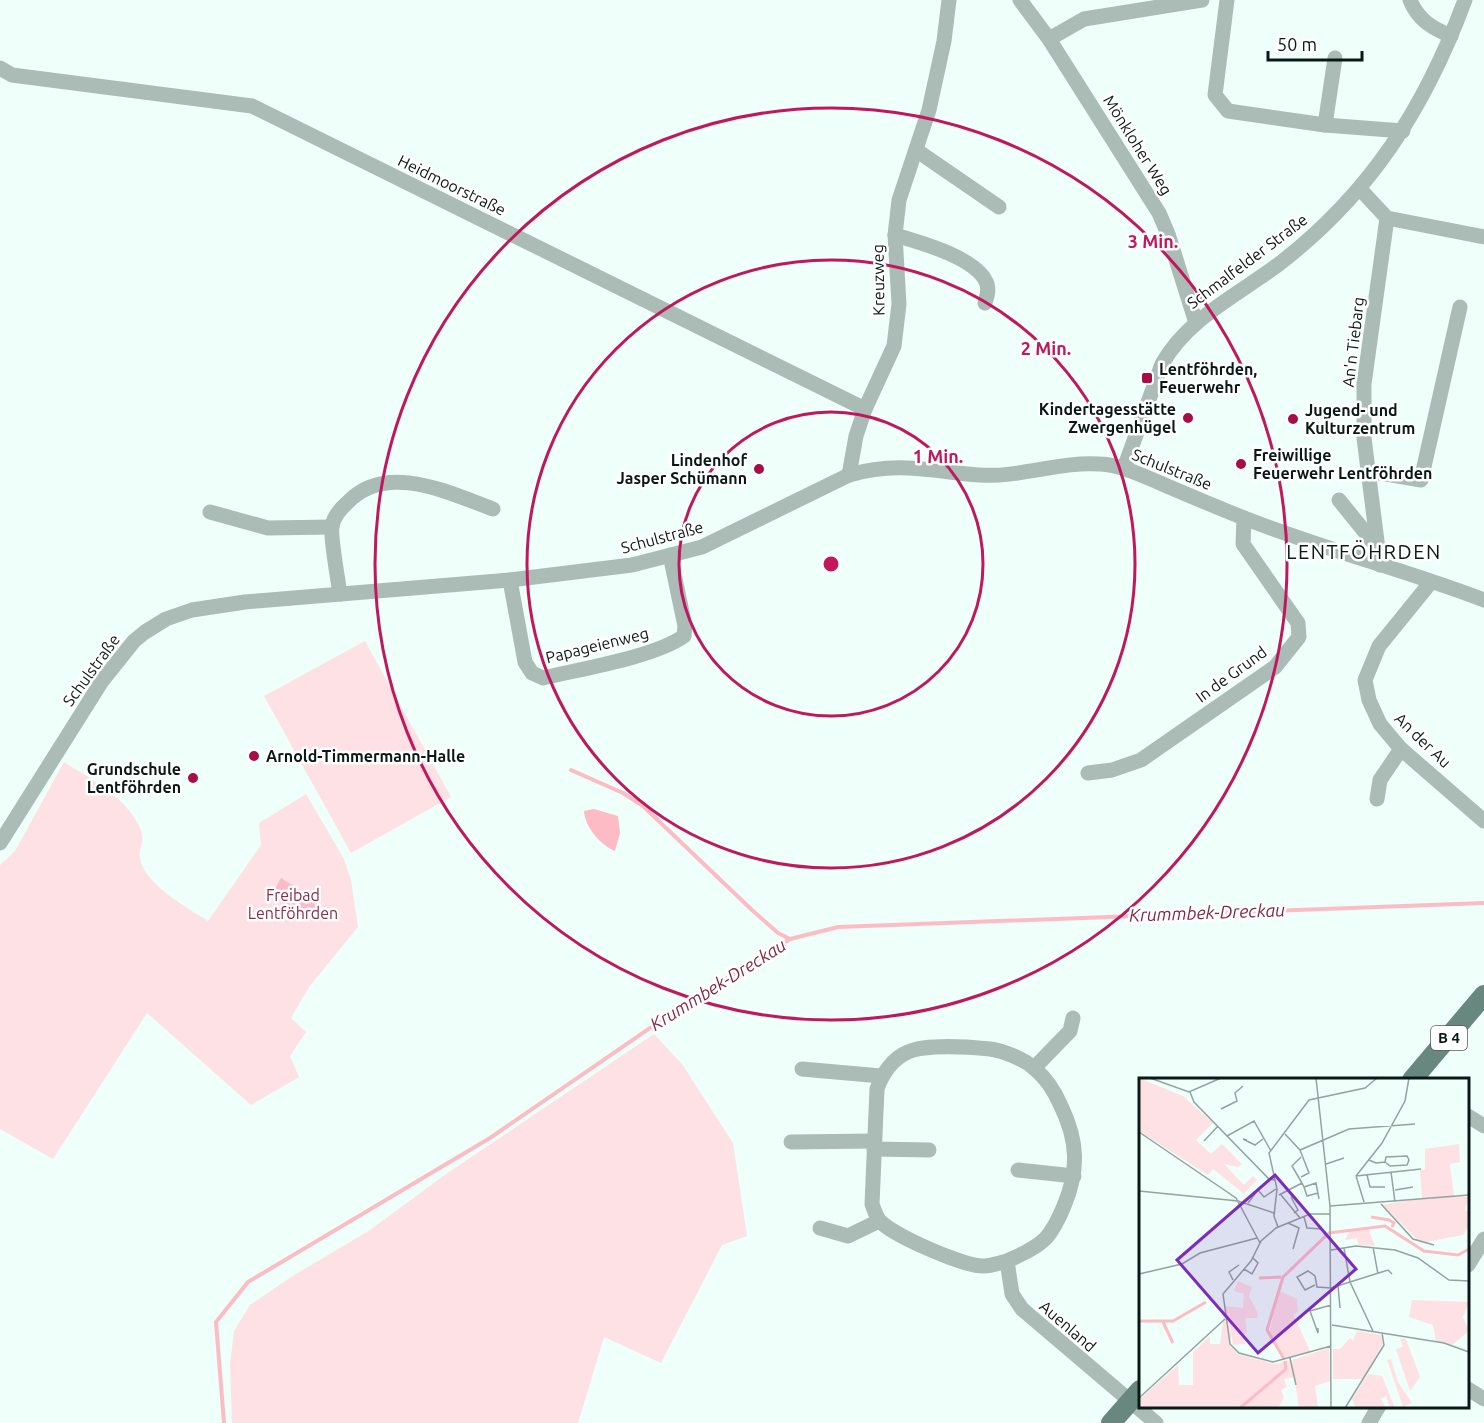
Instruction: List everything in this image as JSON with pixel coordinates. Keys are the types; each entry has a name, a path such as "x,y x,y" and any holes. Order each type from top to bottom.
{"main road":[{"name":"B 4","path":"1414,1078 1484,995"},
{"path":"1111,1423 1135,1396"}],"street":[{"name":"Kreuzweg","path":"849,475 856,436 865,410 894,346 899,304 895,235 899,200 929,111 944,40 949,0"},
{"name":"Mönkloher Weg","path":"1020,0 1049,39 1159,213 1196,322"},
{"path":"1049,39 1083,19 1202,0"},
{"path":"1227,0 1215,95 1228,111 1325,125 1403,131"},
{"path":"1410,0 1415,12 1431,28 1451,36"},
{"name":"Schmalfelder Straße","path":"1124,468 1162,364 1171,348 1196,322 1279,264 1319,230 1360,189 1403,131 1434,74 1465,0"},
{"path":"1325,125 1335,58"},
{"name":"Heidmoorstraße","path":"0,68 12,75 252,106 865,410"},
{"path":"916,150 999,207"},
{"path":"1360,189 1387,218 1484,237"},
{"name":"An'n Tiebarg","path":"1380,565 1364,438 1364,384 1387,218"},
{"path":"895,235 930,244 960,259 978,272 986,282 989,292 985,303"},
{"path":"1369,471 1421,480 1461,307"},
{"name":"Schulstraße","path":"0,843 102,681 134,641 166,619 192,610 245,602 510,580 632,566 702,547 849,475 872,468 896,467 980,475 1012,474 1100,464 1124,468 1244,518 1484,600"},
{"path":"340,594 332,527 338,512 353,496 374,484 395,482 427,487 493,509"},
{"path":"1339,500 1378,548"},
{"path":"210,512 268,528 332,527"},
{"name":"In de Grund","path":"1088,773 1112,771 1141,760 1275,667 1299,637 1298,623 1243,544 1244,518"},
{"name":"Papageienweg","path":"510,580 525,662 532,673 543,678 639,655 674,644 684,636 685,626 670,555"},
{"name":"An der Au","path":"1431,582 1379,646 1365,680 1369,700 1380,724 1401,749 1484,820"},
{"path":"1377,799 1380,780 1401,749"},
{"path":"1034,1068 1070,1031 1073,1018"},
{"path":"925,1047 991,1049 1010,1055 1034,1068 1048,1082 1068,1121 1075,1148 1074,1176 1058,1221 1045,1238 1027,1252 1007,1261 984,1266 948,1258 879,1221 872,1204 877,1089 881,1076 890,1066 906,1052 925,1047"},
{"path":"802,1069 881,1076"},
{"path":"1469,1117 1484,1126"},
{"path":"790,1142 874,1145 929,1150"},
{"path":"1018,1170 1074,1176"},
{"path":"819,1228 848,1236 879,1221"},
{"path":"1469,1263 1482,1248"},
{"name":"Auenland","path":"1007,1261 1012,1294 1022,1310 1135,1396"},
{"path":"1469,1390 1484,1399"},
{"name":"Auenland","path":"1144,1408 1156,1423"},
{"path":"1369,1423 1378,1408"}],"green space":[{"path":"365,641 451,797 351,853 264,696"},
{"name":"Freibad Lentföhrden","path":"64,762 105,788 124,804 141,830 140,859 150,878 168,895 208,921 261,845 259,823 306,794 344,859 351,880 358,927 309,987 291,1018 306,1032 290,1056 299,1077 251,1105 147,1013 53,1159 0,1129 0,865 15,851"},
{"path":"654,1034 682,1064 733,1143 747,1236 722,1245 661,1363 604,1337 578,1423 232,1423 230,1364 234,1331 250,1305 291,1277 370,1230 446,1174"}],"shaded area":[{"path":"594,809 618,816 620,833 615,851 599,840 587,823 584,811"},
{"path":"281,878 319,902 308,920 271,896"}],"waterway":[{"path":"571,770 623,793 643,806 752,910 778,933 790,939"},
{"name":"Krummbek-Dreckau","path":"224,1423 216,1322 248,1282 490,1138 682,1006 790,939 838,927 1484,903"}],"place":[{"name":"Lentföhrden, Feuerwehr","path":"1147,378"},
{"name":"Kindertagesstätte Zwergenhügel","path":"1188,418"},
{"name":"Jugend- und Kulturzentrum","path":"1293,419"},
{"name":"Freiwillige Feuerwehr Lentföhrden","path":"1241,464"},
{"name":"Lindenhof Jasper Schümann","path":"759,469"},
{"name":"Arnold-Timmermann-Halle","path":"254,756"},
{"name":"Grundschule Lentföhrden","path":"193,778"}],"district":[{"name":"LENTFÖHRDEN","path":"1364,552"}]}
